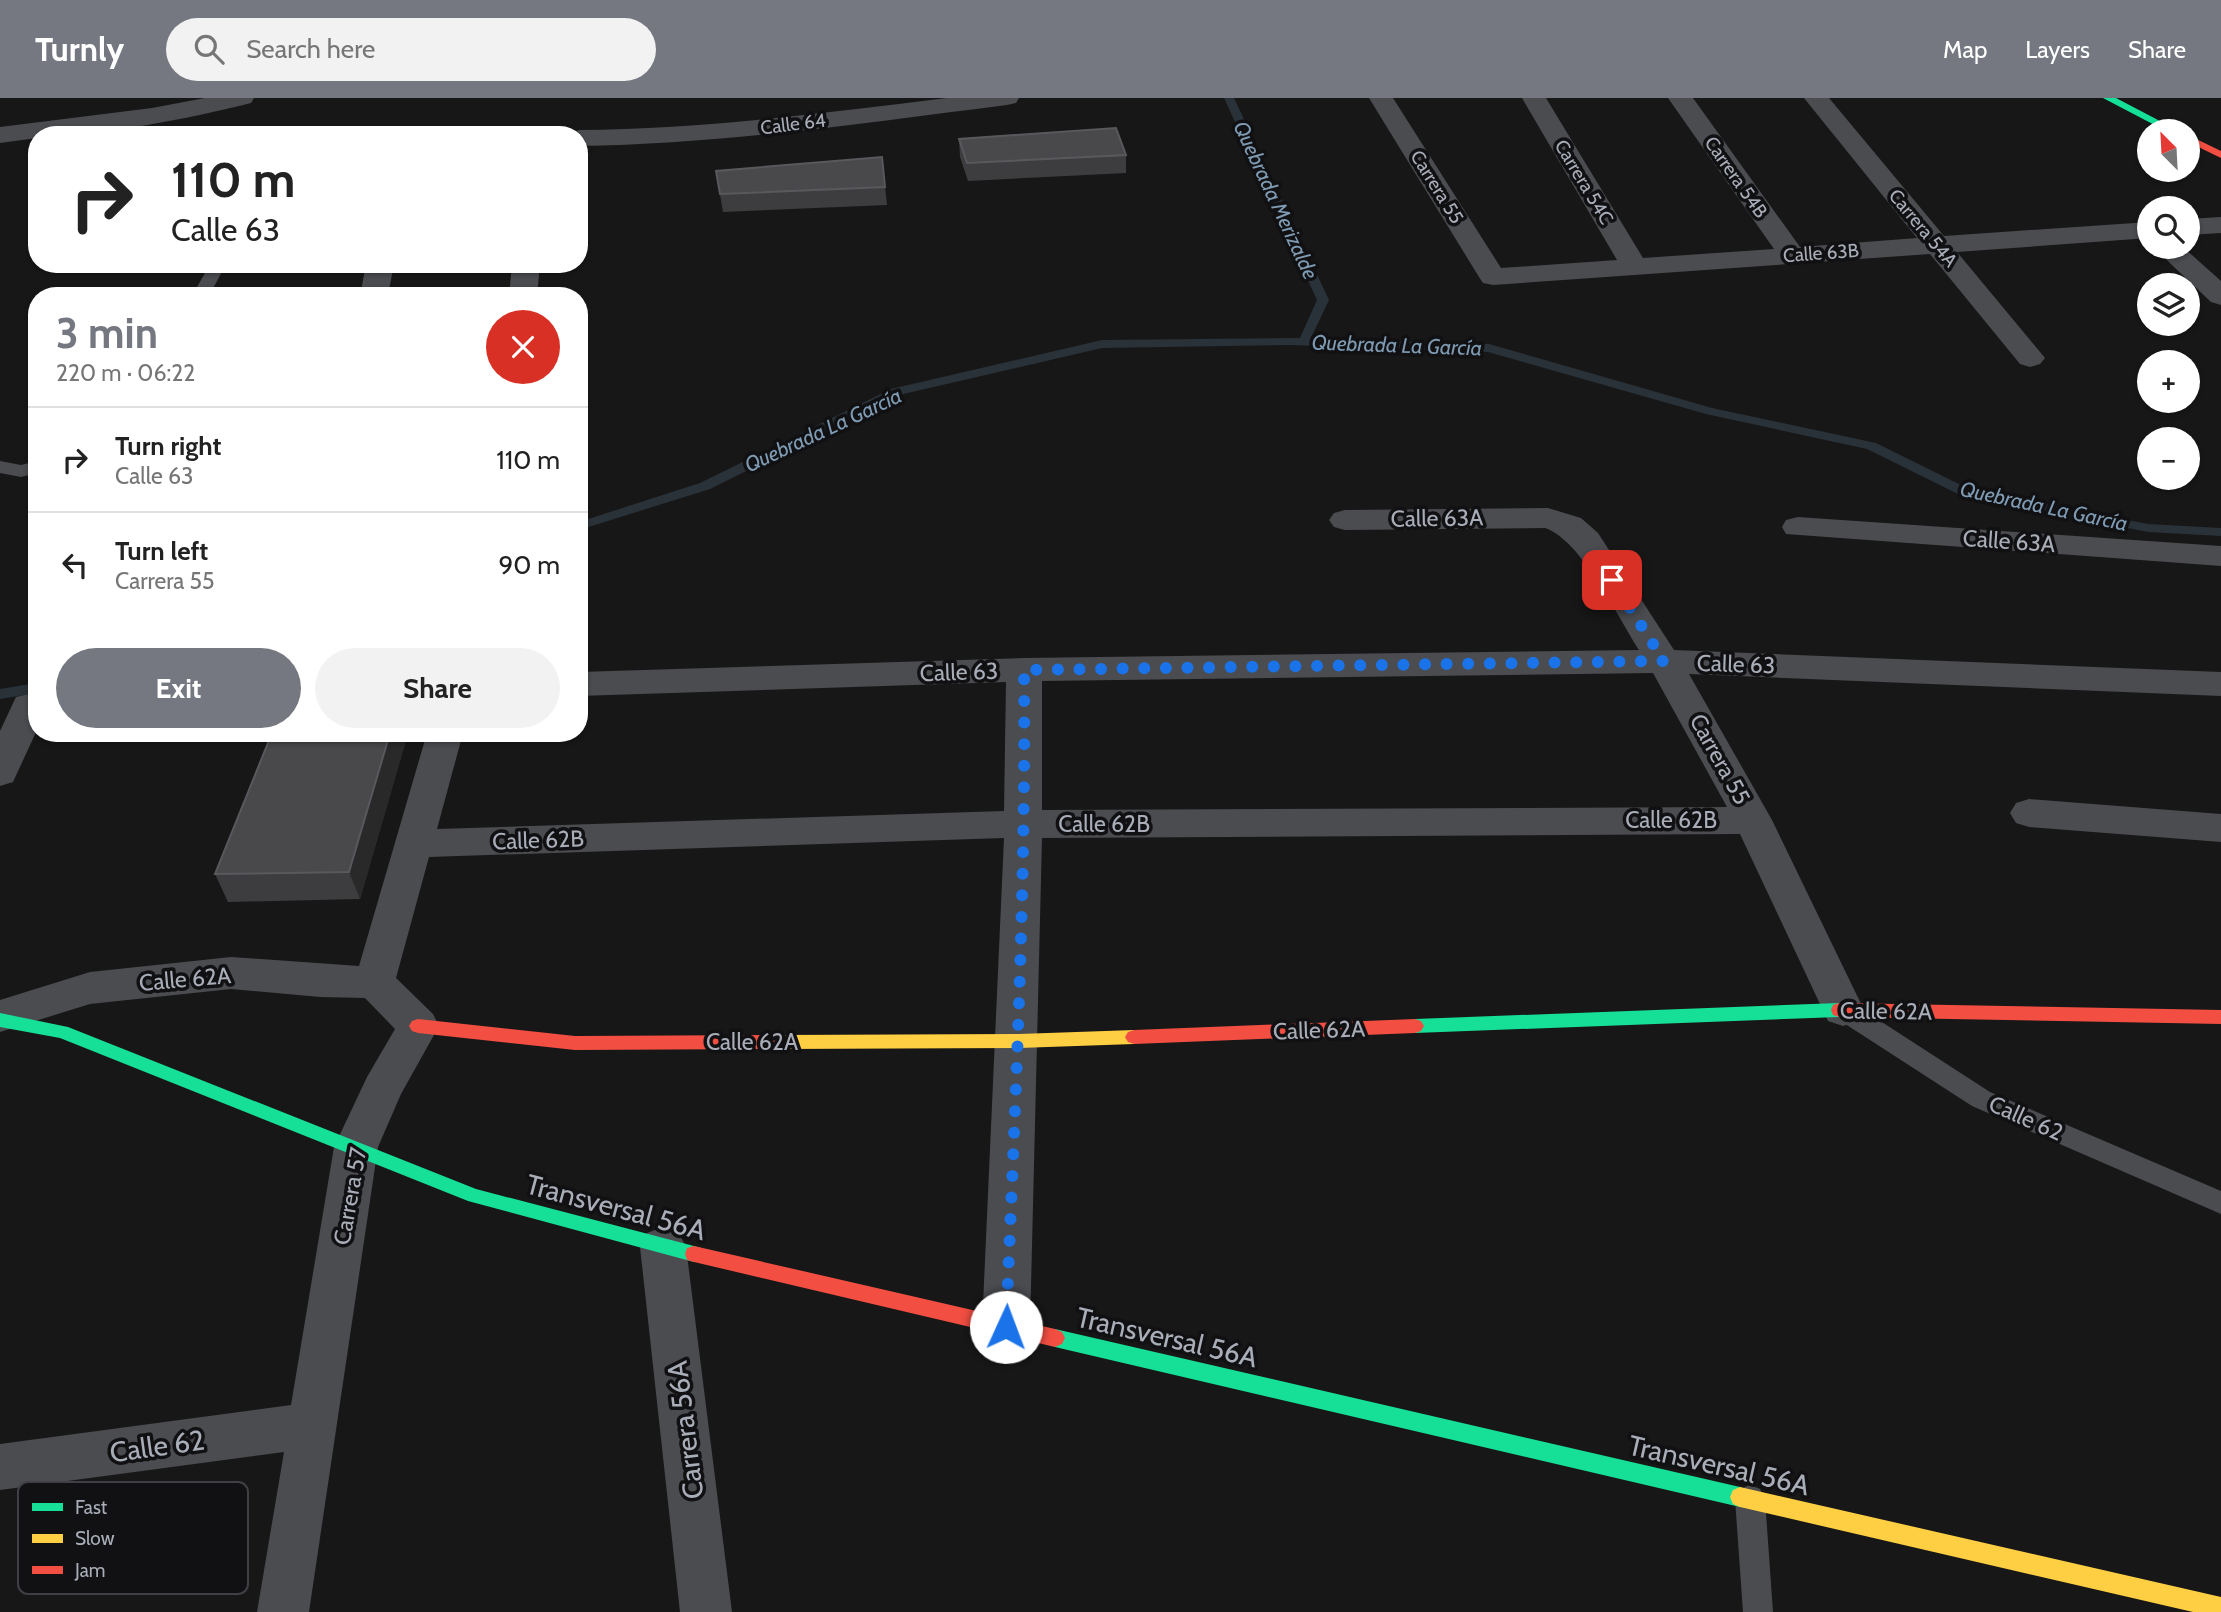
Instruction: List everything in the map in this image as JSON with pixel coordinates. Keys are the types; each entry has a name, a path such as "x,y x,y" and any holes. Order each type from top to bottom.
{"street":[{"path":"72,126 152,116 242,98"},
{"name":"Calle 64","path":"588,138 751,130 888,105 1007,98"},
{"name":"Carrera 55","path":"1381,98 1493,277"},
{"name":"Carrera 54C","path":"1534,98 1635,267"},
{"name":"Carrera 54B","path":"1680,98 1792,255"},
{"name":"Carrera 54A","path":"1815,98 2030,358"},
{"path":"2108,98 2150,119"},
{"path":"0,135 28,132"},
{"path":"2200,144 2221,155"},
{"path":"2200,226 2221,225"},
{"name":"Calle 63B","path":"1493,277 2137,231"},
{"path":"2180,259 2221,296"},
{"name":"Calle 63A","path":"1345,520 1519,516 1548,518 1569,525"},
{"name":"Carrera 55","path":"1569,525 1586,540 1664,661 1753,820 1843,1010"},
{"name":"Calle 63A","path":"1798,527 2221,556"},
{"name":"Calle 63","path":"588,684 1024,670 1664,661 2221,684"},
{"path":"1006,1327 1019,1041 1025,824 1024,670"},
{"path":"0,773 28,708"},
{"path":"418,1026 375,982 442,742"},
{"path":"2029,813 2221,828"},
{"name":"Calle 62B","path":"414,844 1025,824 1753,820"},
{"name":"Calle 62A","path":"0,1018 90,988 231,974 375,982"},
{"name":"Calle 62A","path":"418,1026 575,1043 1019,1041 1843,1010 2221,1017"},
{"name":"Transversal 56A","path":"0,1018 62,1032 474,1196 663,1247 2221,1608"},
{"name":"Carrera 57","path":"284,1612 356,1147 382,1089 418,1026"},
{"name":"Carrera 56A","path":"663,1247 706,1612"},
{"name":"Calle 62","path":"0,1467 313,1424"},
{"path":"2157,1593 2167,1612"}],"lane":[{"path":"0,467 28,469"},
{"name":"Calle 62","path":"1843,1010 1980,1099 2221,1203"},
{"path":"1751,1499 1758,1612"}],"building":[{"path":"1116,128 1126,155 967,163 959,139"},
{"path":"882,157 885,187 720,194 716,171"},
{"path":"268,742 387,742 349,872 215,874"}],"waterway":[{"name":"Quebrada Merizalde","path":"1229,98 1323,300 1304,341"},
{"name":"Quebrada La García","path":"588,523 705,486 895,392 1102,344 1290,341 1489,348 1710,411 1871,446 1965,492 2148,528 2221,532"},
{"name":"Quebrada La García","path":"0,694 28,689"}],"traffic: fast":[{"path":"2108,98 2150,119"},
{"path":"1415,1026 1839,1010"},
{"path":"0,1020 62,1032 474,1196 694,1254"},
{"path":"1055,1338 1740,1497"}],"traffic: slow":[{"path":"779,1042 1019,1041 1134,1037"},
{"path":"1740,1497 2221,1608"}],"traffic: jam":[{"path":"2200,144 2221,155"},
{"path":"1839,1010 2221,1017"},
{"path":"418,1026 575,1043 779,1042"},
{"path":"1134,1037 1415,1026"},
{"path":"694,1254 1055,1338"}],"route":[{"path":"1006,1327 1019,1041 1025,824 1024,670 1664,661 1612,580"}]}
